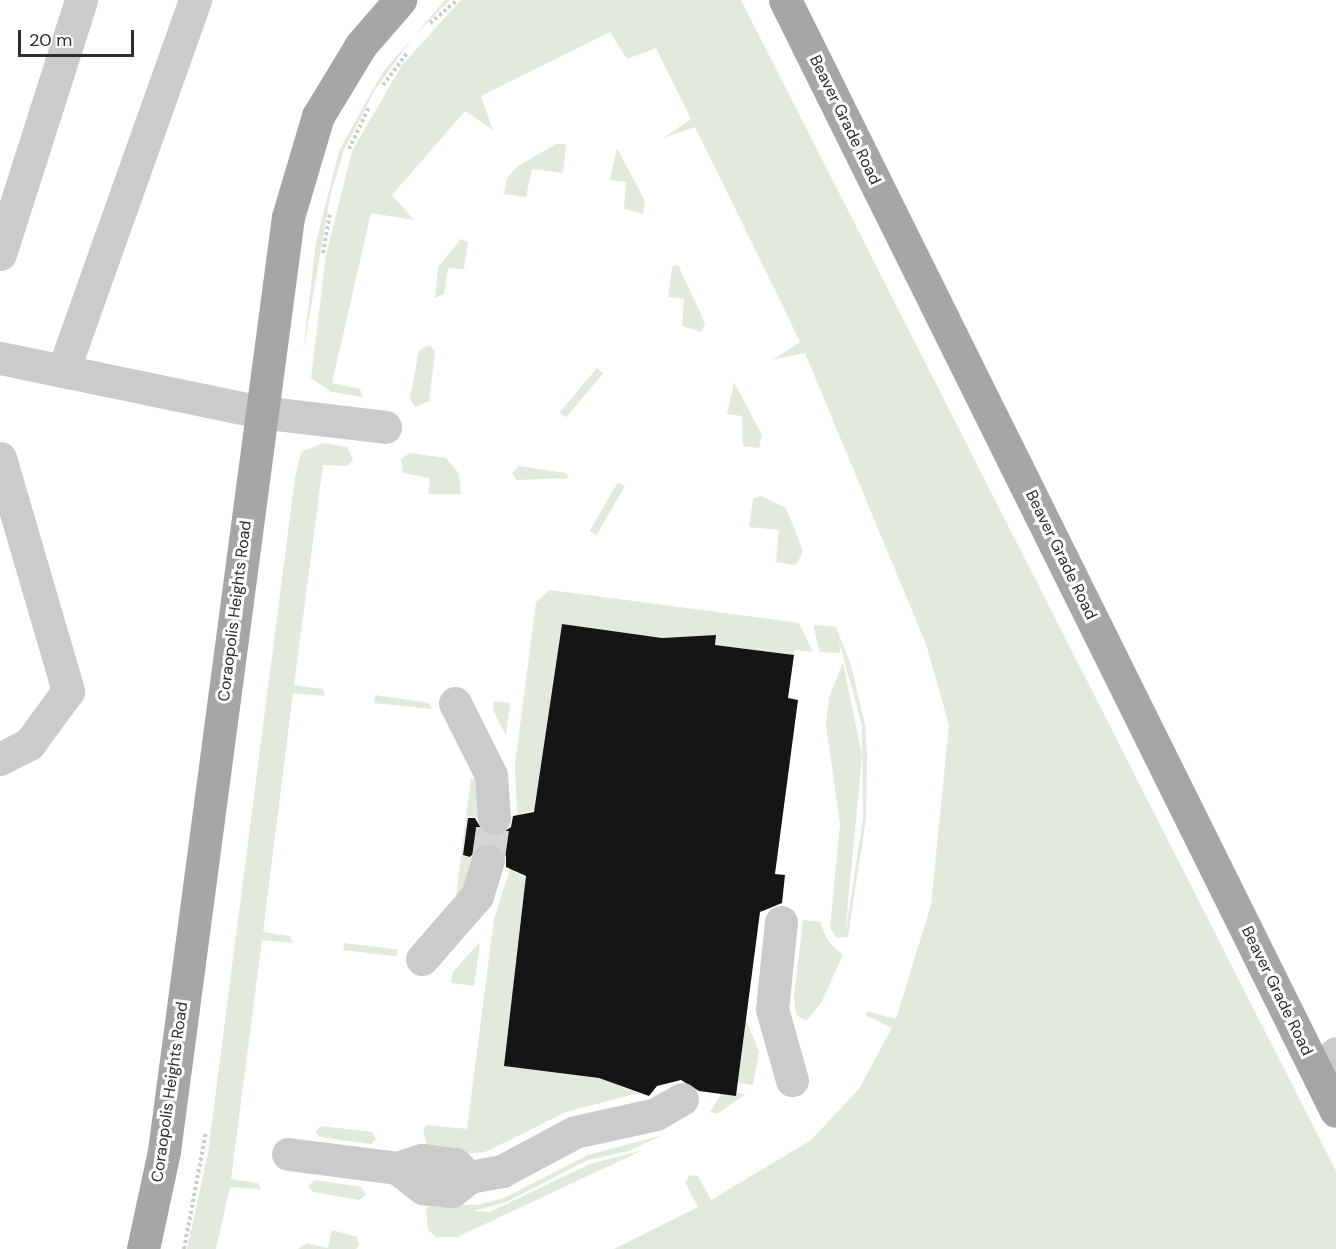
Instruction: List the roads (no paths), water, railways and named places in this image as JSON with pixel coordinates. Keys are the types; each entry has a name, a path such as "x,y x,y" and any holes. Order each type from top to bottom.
{"main road":[{"name":"Coraopolis Heights Road","path":"143,1249 165,1139 277,278 303,157 336,83 400,0"},
{"name":"Beaver Grade Road","path":"785,0 1326,1061 1336,1111"}],"lane":[{"path":"0,254 81,0"},
{"path":"63,371 195,0"},
{"path":"0,358 260,412 385,427"},
{"path":"0,458 68,691 29,744 0,759"},
{"path":"455,703 491,775 494,818"},
{"path":"422,959 477,896 488,861"},
{"path":"781,922 772,1009 792,1080"},
{"path":"288,1154 397,1168 423,1188 452,1191 469,1177 502,1172 575,1132 656,1114 682,1099"}],"tunnel":[{"path":"488,861 494,818"}]}
